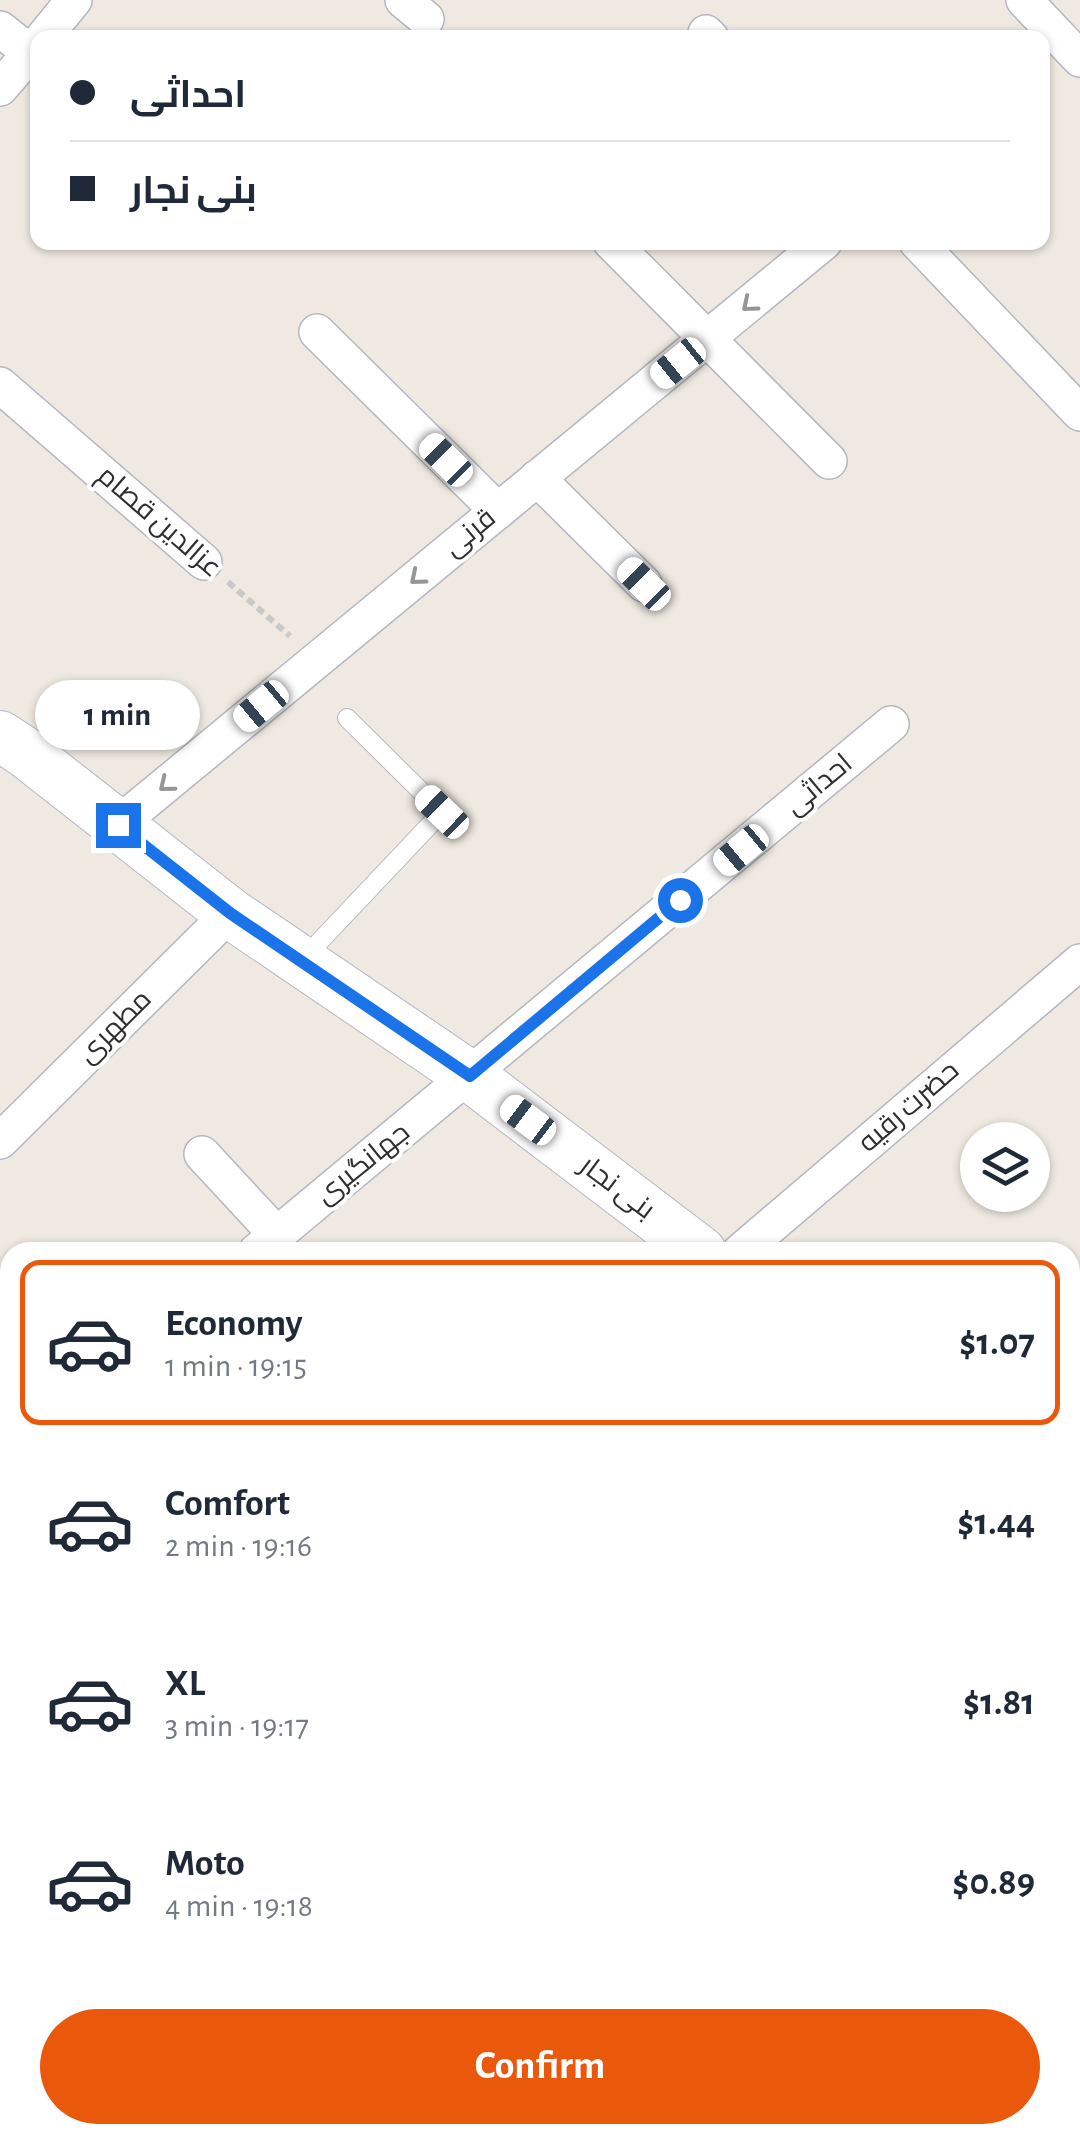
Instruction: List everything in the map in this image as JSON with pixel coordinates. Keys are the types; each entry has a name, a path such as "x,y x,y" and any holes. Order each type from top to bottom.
{"main road":[{"name":"بنی نجار","path":"0,736 230,913 470,1076 687,1242"}],"street":[{"path":"51,30 74,0"},
{"path":"1024,0 1067,49"},
{"path":"0,29 30,44"},
{"path":"0,88 30,56"},
{"path":"619,250 828,461"},
{"name":"قرنی","path":"118,825 814,250"},
{"path":"925,250 1080,413"},
{"path":"318,332 498,510"},
{"name":"عزالدین قصام","path":"0,385 204,562"},
{"path":"538,478 644,584"},
{"name":"احداثی","path":"470,1076 891,724"},
{"name":"مطهری","path":"0,1141 230,913"},
{"name":"حضرت رقیه","path":"752,1242 1080,962"},
{"name":"جهانگیری","path":"269,1242 470,1076"},
{"path":"202,1154 266,1242"}],"lane":[{"path":"300,961 442,812 347,718"}],"path":[{"name":"عزالدین قصام","path":"204,562 318,660"}],"route":[{"path":"118,825 230,913 470,1076 680,900"}]}
